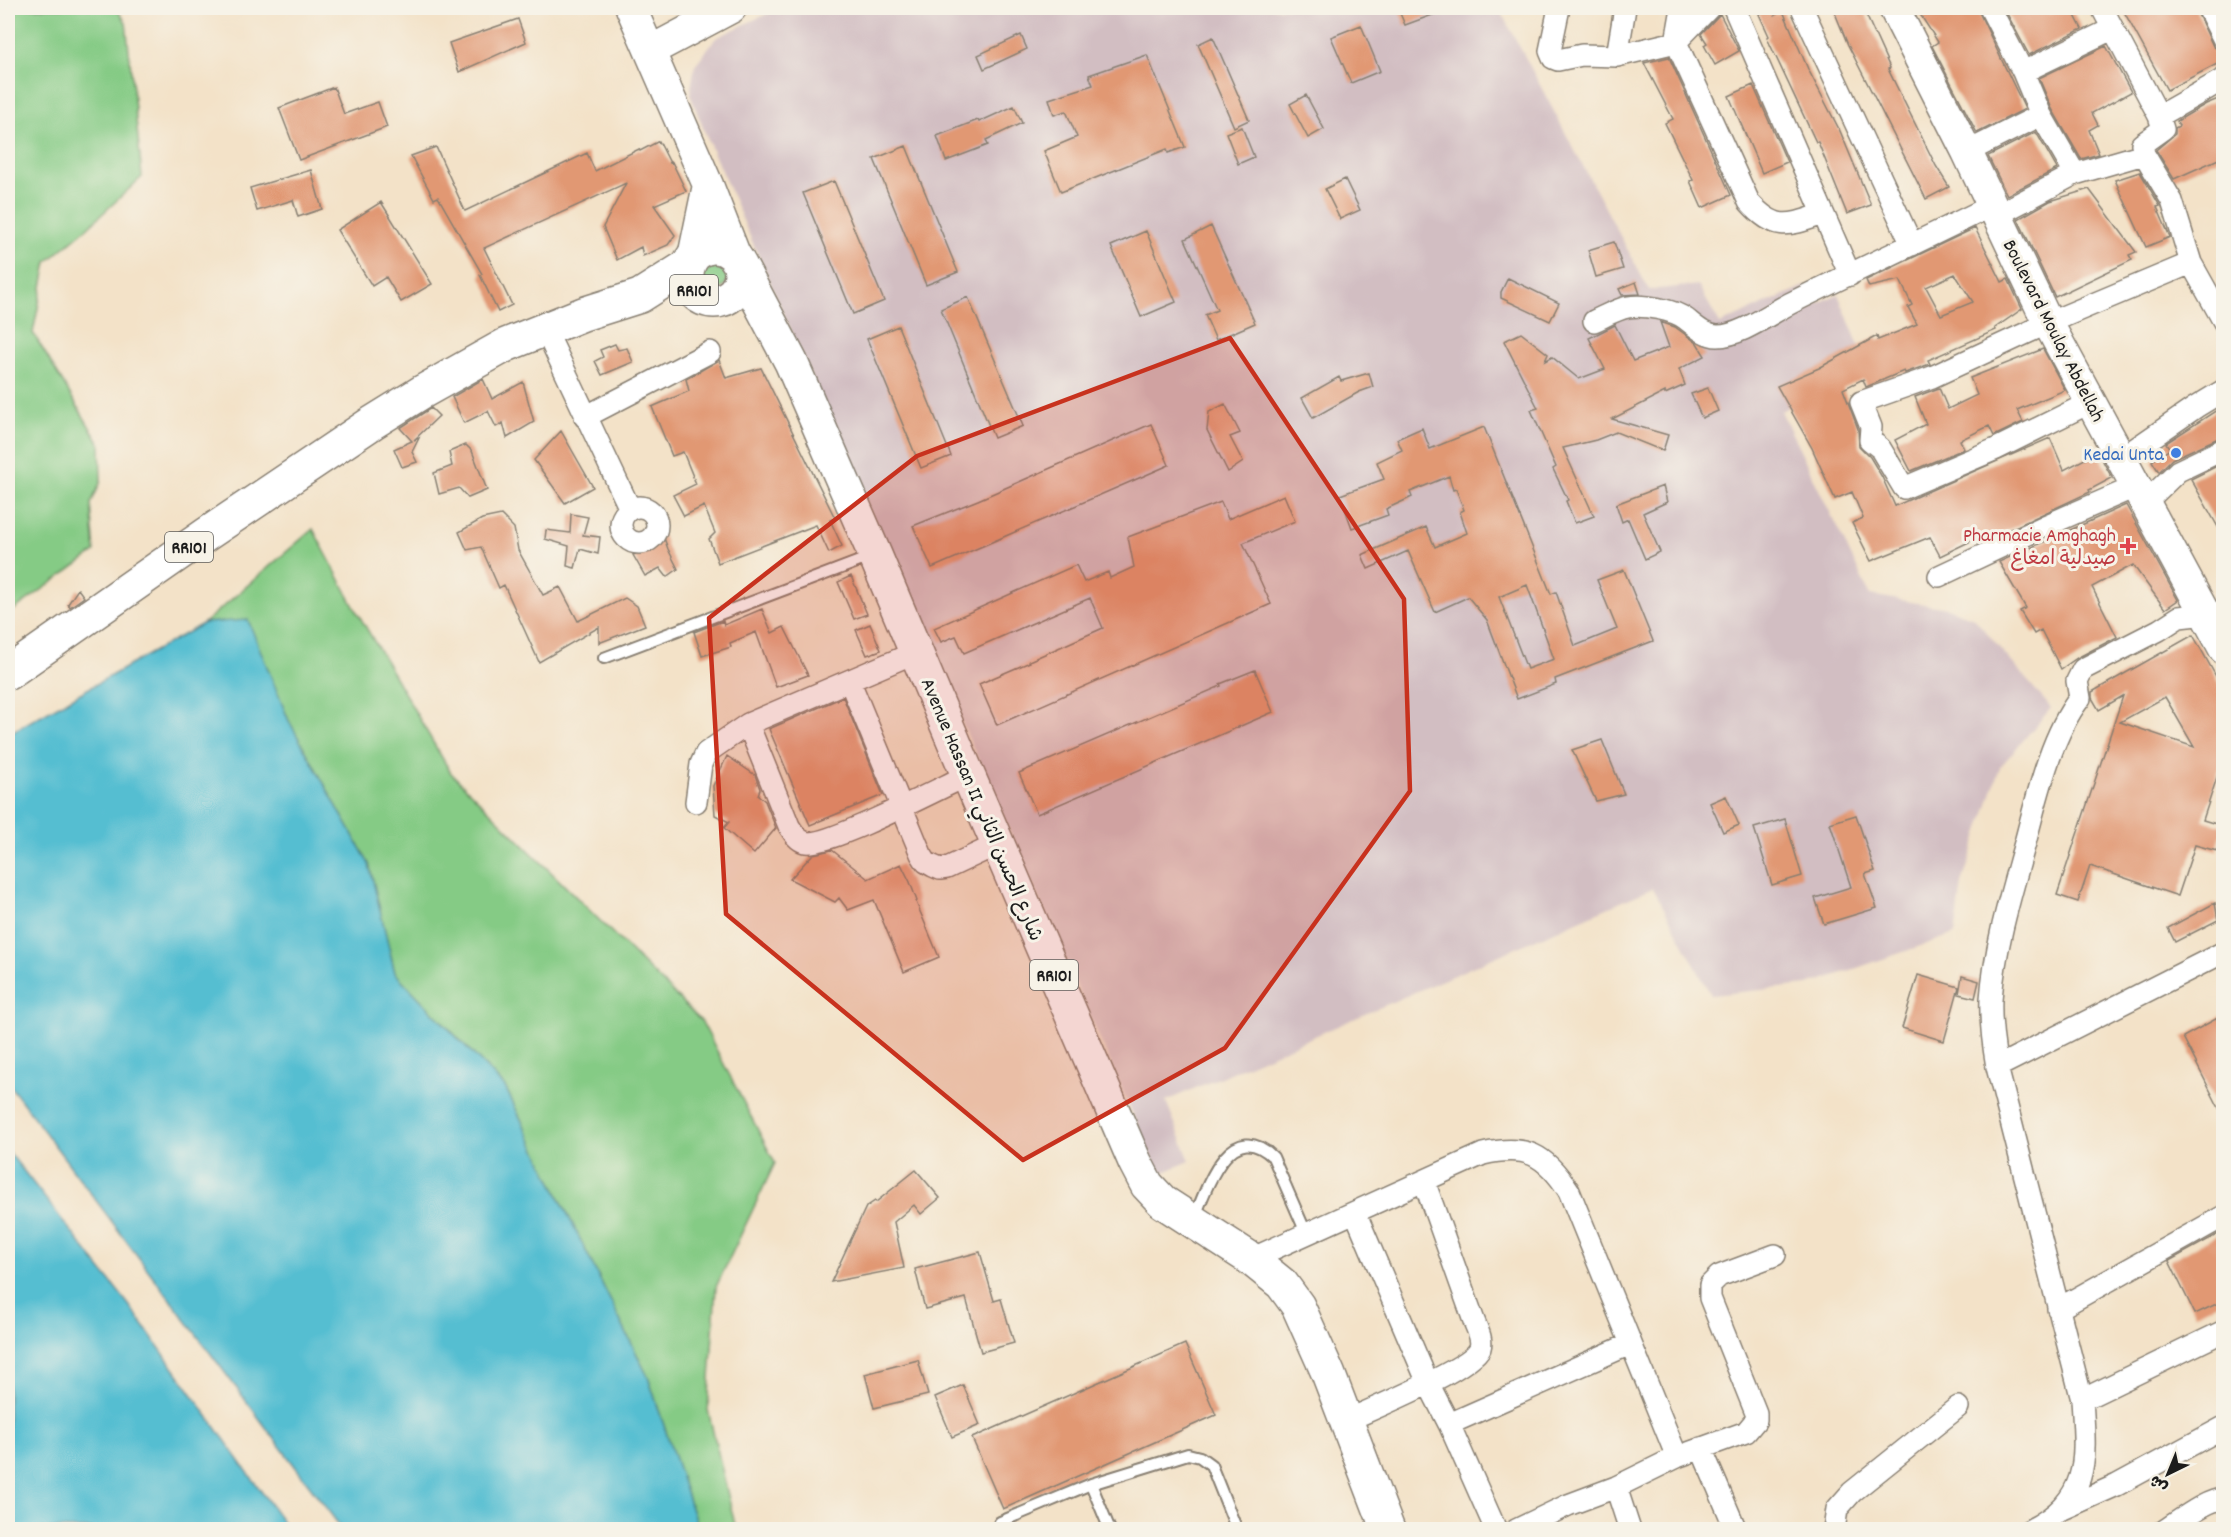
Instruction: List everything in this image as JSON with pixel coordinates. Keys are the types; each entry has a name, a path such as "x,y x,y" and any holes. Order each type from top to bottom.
{"main road":[{"path":"631,8 708,185 738,261"},
{"path":"650,51 731,8"},
{"name":"Boulevard Moulay Abdellah","path":"1894,8 2048,322 2141,495 2214,613 2223,649"},
{"path":"691,261 708,185"},
{"name":"RR101","path":"8,673 372,423 464,368 506,345 545,329 640,296 691,261 700,250 719,247 728,250 738,261 741,281 733,294 714,300 640,296"},
{"name":"RR101","path":"691,261 687,273 691,287 695,293 714,300"},
{"name":"Avenue Hassan II شارع الحسن الثاني","path":"738,261 791,362 1143,1177 1163,1202 1251,1259 1282,1284 1298,1306 1309,1327 1388,1530"},
{"name":"Avenue Hassan II شارع الحسن الثاني","path":"714,300 791,362"}],"street":[{"path":"1559,8 1550,51 1553,58 1558,60 1573,55 1617,56 1676,42 1709,8"},
{"path":"1617,56 1625,8"},
{"path":"1682,8 1676,42 1749,202 1769,221 1786,225 1823,214"},
{"path":"1734,8 1850,275"},
{"path":"1802,8 1912,245"},
{"path":"1990,8 2042,115 2075,174"},
{"path":"2102,8 2159,116 2163,129 2142,144 2144,154 2172,201 2191,263 2223,322"},
{"path":"2208,8 2223,40"},
{"path":"2023,72 2112,29"},
{"path":"2159,116 2223,79"},
{"path":"1966,152 2042,115"},
{"path":"1594,321 1629,307 1671,312 1683,317 1706,333 1718,336 1744,329 1912,245 2075,174 2144,154"},
{"path":"2091,402 1995,449 1904,488 1880,448 1870,440 1871,427 1861,402 1932,377 2048,322 2191,263"},
{"path":"545,329 630,509"},
{"path":"585,417 710,352"},
{"path":"2122,458 2223,390"},
{"path":"1940,576 2045,526 2141,495 2178,471 2223,449"},
{"path":"2063,1509 2077,1487 2083,1461 2085,1438 2082,1400 1997,1067 1992,1039 1994,971 2000,932 2039,790 2062,726 2080,698 2077,681 2083,669 2159,630 2179,617 2214,613"},
{"path":"696,802 701,764 706,753 748,724 916,652"},
{"path":"850,682 900,808 926,862 940,869 998,844"},
{"path":"748,724 789,826 798,839 805,842 821,842 900,808 968,775"},
{"path":"1997,1067 2223,952"},
{"path":"1251,1259 1483,1154 1516,1149 1536,1155 1550,1165 1569,1191 1677,1457"},
{"path":"1346,1421 1428,1383 1468,1360 1481,1345 1424,1181"},
{"path":"1355,1212 1428,1383 1449,1424 1496,1530"},
{"path":"2058,1310 2223,1216"},
{"path":"1516,1530 1568,1505 1616,1487 1677,1457 1746,1432 1756,1420 1756,1413 1734,1352 1718,1320 1709,1292 1710,1285 1719,1276 1775,1255"},
{"path":"2082,1400 2223,1331"},
{"path":"1449,1424 1630,1344"},
{"path":"1834,1530 1837,1509 1851,1492 1958,1407"},
{"path":"2030,1530 2063,1509 2117,1485 2223,1427"},
{"path":"1701,1448 1736,1530"},
{"path":"1616,1487 1630,1530"},
{"path":"2165,1530 2208,1503 2223,1499"}],"lane":[{"path":"604,658 875,555"},
{"path":"1193,1222 1212,1175 1221,1161 1232,1151 1250,1144 1265,1150 1273,1157 1307,1235"},
{"path":"996,1530 1000,1522 1091,1484 1188,1454 1200,1456 1211,1465 1237,1530"},
{"path":"1091,1484 1110,1530"}],"highlighted area":[{"path":"1230,338 1404,599 1410,791 1225,1048 1023,1160 726,914 709,618 917,456"}],"shaded area":[{"path":"779,8 1499,8 1649,290 1698,285 1720,324 1805,286 1814,305 1838,294 1866,363 1781,411 1870,595 1947,608 1974,618 2051,708 2000,767 1962,883 1955,934 1808,985 1711,995 1653,888 1166,1101 1190,1161 1159,1174 707,138 690,94 695,65 716,38"}],"green space":[{"path":"8,8 116,8 126,22 142,177 47,262 33,333 100,444 101,481 91,504 95,552 8,614"},
{"path":"713,261 723,266 728,276 723,286 713,291 703,286 698,276 703,266"},
{"path":"313,529 357,612 451,773 702,1022 775,1163 716,1287 708,1410 736,1529 698,1529 648,1377 505,1087 395,973 369,864 289,721 248,621 204,623"}],"water":[{"path":"248,620 289,721 369,864 395,973 505,1087 648,1377 698,1529 342,1529 8,1083 8,734 204,623"},
{"path":"8,1151 129,1305 288,1529 8,1529"}],"building":[{"path":"1410,8 1449,9 1405,25 1399,11"},
{"path":"1772,8 1775,15 1783,11 1808,69 1840,131 1871,205 1847,214 1818,142 1767,38 1769,36 1759,14"},
{"path":"1833,8 1863,8 1890,68 1888,69 1936,166 1949,187 1926,199 1848,45"},
{"path":"1916,8 1977,8 2025,109 1977,133 1932,46 1938,42"},
{"path":"2004,8 2046,8 2049,14 2063,8 2071,8 2082,29 2029,55"},
{"path":"2122,8 2195,8 2213,46 2221,52 2223,61 2167,90"},
{"path":"1720,14 1739,51 1715,65 1701,34"},
{"path":"518,19 526,42 459,72 449,43"},
{"path":"1361,25 1380,71 1351,83 1331,37"},
{"path":"1021,35 1027,49 984,69 978,55"},
{"path":"1213,37 1249,120 1234,127 1198,44"},
{"path":"2106,46 2131,92 2092,113 2098,125 2089,130 2099,154 2081,159 2052,109 2039,78"},
{"path":"1147,55 1185,147 1168,153 1167,149 1061,192 1044,151 1077,137 1066,111 1054,115 1049,99 1093,85 1089,75"},
{"path":"1669,57 1731,195 1702,208 1690,181 1693,180 1665,123 1673,119 1644,63"},
{"path":"1753,85 1787,162 1762,173 1729,96"},
{"path":"334,87 344,114 378,102 387,127 299,160 279,108"},
{"path":"1306,95 1324,129 1308,138 1290,104"},
{"path":"2223,97 2223,157 2174,179 2156,150 2175,134 2175,128 2179,126 2177,121"},
{"path":"1014,106 1022,123 986,140 988,145 946,161 937,136 978,120 979,122"},
{"path":"1242,127 1254,157 1238,164 1226,133"},
{"path":"2036,132 2057,169 2007,195 1988,156"},
{"path":"659,141 686,191 654,205 675,235 668,245 643,256 641,247 617,260 603,227 626,183 484,248 512,305 498,312 480,275 482,274 438,197 434,199 411,156 436,147 465,211 587,153 595,171"},
{"path":"906,146 958,272 926,285 874,159"},
{"path":"311,170 322,209 298,217 293,200 257,211 250,188"},
{"path":"2140,172 2160,206 2157,207 2170,237 2146,247 2115,180"},
{"path":"1345,179 1360,210 1340,219 1325,189"},
{"path":"834,181 884,301 853,314 803,193"},
{"path":"2089,189 2136,252 2129,255 2132,260 2055,297 2018,219 2050,201"},
{"path":"381,202 432,284 401,302 386,277 372,286 337,230"},
{"path":"1211,226 1255,323 1216,340 1205,315 1217,310 1185,239"},
{"path":"1975,228 2002,282 2008,279 2022,309 1995,328 1996,330 1928,360 1930,364 1905,373 1904,371 1866,387 1863,379 1843,389 1858,429 1859,446 1870,457 1882,477 1895,506 2050,438 2064,470 2098,452 2112,478 2089,490 2090,492 1978,544 1975,539 1940,556 1930,537 1871,561 1852,523 1863,518 1852,492 1835,499 1812,448 1777,386 1819,368 1877,336 1878,340 1917,324 1908,307 1912,305 1900,280 1869,287 1866,280","holes":["1955,274 1973,302 1941,315 1926,287"]},
{"path":"1146,231 1176,302 1141,317 1111,246"},
{"path":"1614,242 1623,269 1596,277 1588,250"},
{"path":"1508,278 1559,303 1550,321 1501,298 1501,292"},
{"path":"1636,282 1640,294 1622,295 1619,289"},
{"path":"968,297 1023,426 994,438 941,309"},
{"path":"1660,322 1675,327 1697,343 1705,356 1679,369 1685,385 1665,394 1665,392 1612,419 1668,435 1663,451 1616,432 1596,440 1563,448 1594,516 1575,523 1566,501 1568,500 1553,469 1556,467 1531,410 1538,408 1504,341 1521,333 1548,354 1545,361 1552,357 1579,379 1605,369 1589,338 1615,325 1633,361 1669,347"},
{"path":"898,326 951,456 921,468 867,339"},
{"path":"615,344 618,350 627,348 633,362 602,375 595,361 603,357 600,350"},
{"path":"2043,349 2065,390 2017,410 2023,422 1994,436 1989,426 1960,440 1964,449 1911,471 1895,440 1926,424 1915,397 1939,388 1948,409 1977,395 1970,378"},
{"path":"719,360 726,378 761,368 835,518 830,520 842,546 829,553 816,525 718,563 709,539 715,533 704,506 684,516 673,495 696,484 683,452 672,456 652,407 689,391 686,379"},
{"path":"1369,373 1373,387 1359,392 1313,418 1302,398 1339,377 1341,381"},
{"path":"483,379 492,399 523,382 534,422 507,438 503,423 496,427 488,411 464,423 452,397"},
{"path":"1708,388 1718,411 1702,418 1691,394"},
{"path":"1225,404 1240,433 1230,437 1243,462 1228,472 1207,430 1209,412"},
{"path":"431,408 439,416 414,440 419,438 412,452 417,462 402,467 394,449 412,441 400,428"},
{"path":"2220,408 2223,414 2223,436 2172,459 2159,472 2152,461 2170,449 2166,443"},
{"path":"1151,424 1169,465 932,568 913,526"},
{"path":"1484,427 1551,594 1556,592 1575,646 1617,629 1597,580 1624,570 1653,641 1555,679 1556,684 1517,699 1487,620 1468,597 1435,612 1408,551 1368,569 1362,555 1426,527 1435,547 1467,533 1460,512 1464,510 1456,489 1453,490 1449,476 1410,492 1412,497 1386,509 1388,515 1352,528 1340,495 1384,479 1377,462 1402,450 1397,439 1422,428 1430,449","holes":["1527,585 1554,659 1527,669 1499,597"]},
{"path":"561,431 593,487 565,503 534,460"},
{"path":"466,445 472,451 487,490 468,498 459,488 439,494 434,473 452,466 449,452"},
{"path":"2223,463 2223,536 2191,479"},
{"path":"1663,486 1667,502 1643,513 1660,552 1645,559 1628,519 1622,522 1616,504"},
{"path":"1284,495 1295,521 1243,543 1271,604 997,725 979,684 1103,628 1090,598 964,653 956,636 941,642 934,628 1076,565 1084,582 1108,572 1110,578 1134,567 1128,537 1221,502 1228,519"},
{"path":"2126,505 2178,600 2165,609 2133,565 2092,587 2117,637 2061,669 2041,630 2034,634 2020,611 2026,608 1999,562"},
{"path":"571,514 588,517 583,535 600,537 598,554 580,549 575,568 567,566 569,546 545,539 546,530 570,533"},
{"path":"501,515 514,528 518,550 543,595 560,587 578,621 625,598 637,606 645,625 599,643 599,627 539,662 504,585 499,588 481,547 467,550 459,532 482,519"},
{"path":"663,535 678,569 667,577 660,568 645,576 633,555 649,549 651,542"},
{"path":"851,576 867,614 854,619 838,582"},
{"path":"78,589 84,597 70,607 68,604"},
{"path":"762,609 772,633 784,627 808,675 776,687 756,632 730,643 731,647 702,656 694,632 723,621 724,625"},
{"path":"870,624 881,650 867,655 856,630"},
{"path":"2193,635 2223,689 2223,759 2203,820 2223,826 2217,851 2195,845 2178,896 2090,866 2078,902 2057,895 2123,696 2099,710 2092,698 2092,692","holes":["2165,697 2194,747 2120,722"]},
{"path":"1255,670 1273,712 1037,814 1019,773"},
{"path":"843,697 883,795 810,825 769,729"},
{"path":"1602,740 1624,794 1596,801 1572,750"},
{"path":"727,756 755,775 760,789 758,795 765,801 776,828 754,854 724,828 729,822 715,815 713,786"},
{"path":"1726,796 1739,825 1723,832 1710,803"},
{"path":"1856,815 1875,871 1865,874 1877,908 1824,924 1815,898 1851,887 1830,823"},
{"path":"1785,819 1802,876 1772,885 1754,828"},
{"path":"832,850 868,879 901,864 939,957 904,972 874,900 848,910 839,898 835,902 790,879 813,854"},
{"path":"2215,903 2218,920 2175,942 2168,928"},
{"path":"1918,975 1959,987 1944,1041 1902,1028"},
{"path":"1962,976 1979,981 1975,998 1959,994"},
{"path":"2223,1015 2223,1116 2183,1037"},
{"path":"916,1170 940,1198 921,1214 914,1205 894,1222 904,1268 831,1282 866,1207 876,1202"},
{"path":"2220,1233 2223,1239 2223,1301 2195,1314 2169,1261"},
{"path":"980,1252 994,1301 1001,1299 1014,1343 981,1352 966,1298 925,1309 915,1269"},
{"path":"1185,1344 1216,1415 1003,1509 972,1438"},
{"path":"918,1360 928,1395 874,1408 865,1374"},
{"path":"963,1385 980,1425 952,1437 935,1397"}],"place":[{"name":"Kedai Unta","path":"2176,453"},
{"name":"Pharmacie Amghagh صيدلية امغاغ","path":"2128,546"}]}
